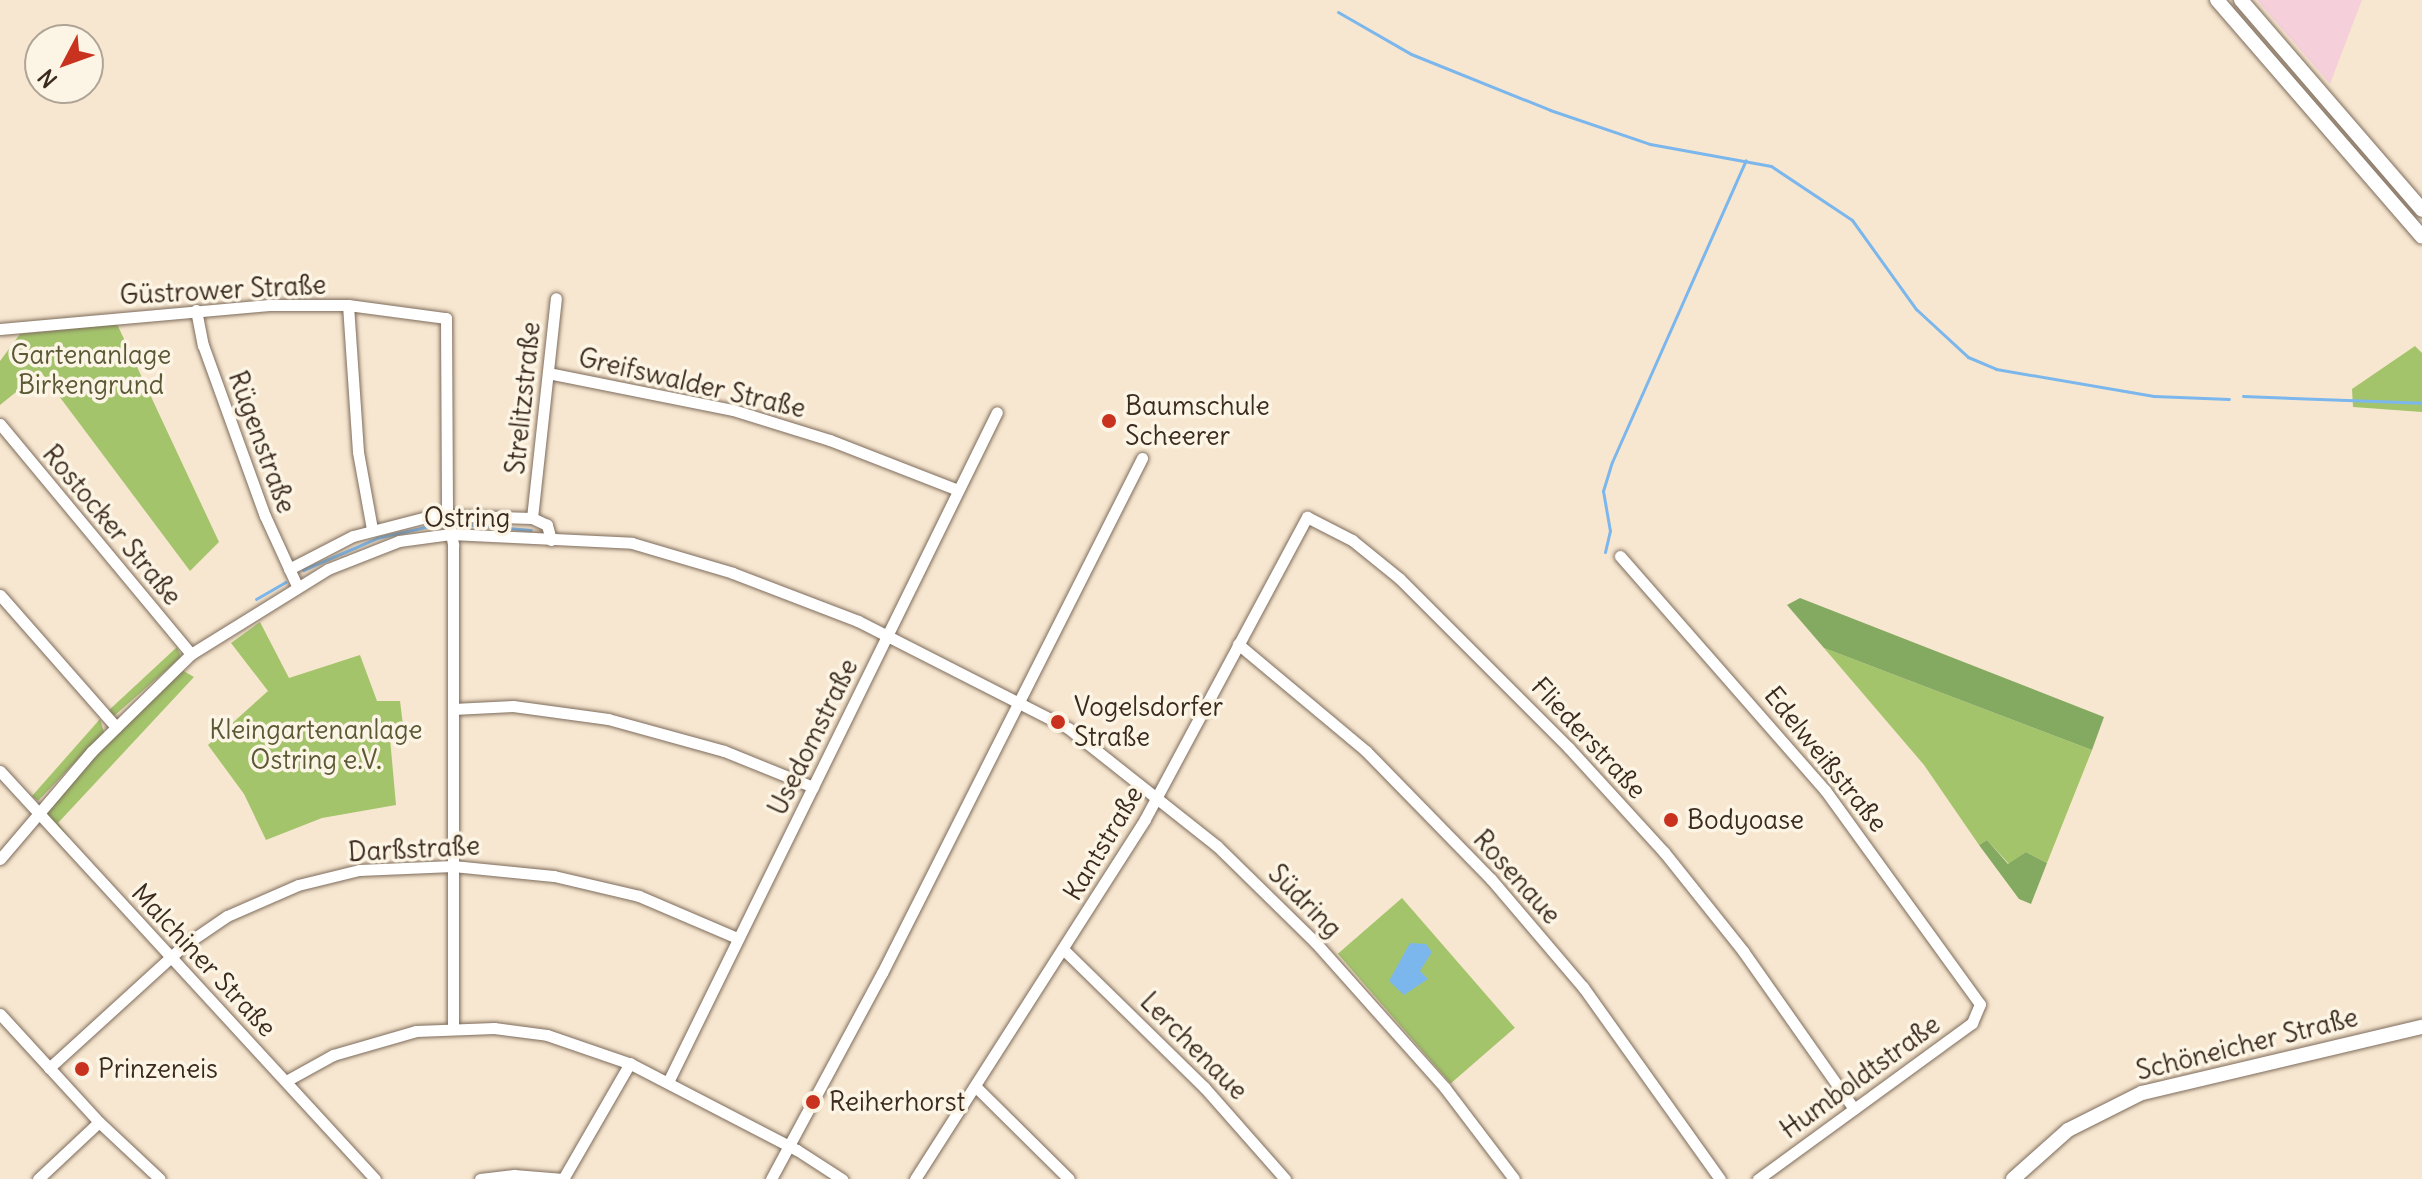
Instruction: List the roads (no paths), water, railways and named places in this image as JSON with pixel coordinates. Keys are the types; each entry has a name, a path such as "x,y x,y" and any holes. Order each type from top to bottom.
{"main road":[{"path":"2217,0 2422,237"},
{"path":"2241,0 2422,210"},
{"name":"Schöneicher Straße","path":"2013,1179 2068,1130 2142,1093 2422,1027"}],"street":[{"name":"Strelitzstraße","path":"532,518 556,298"},
{"name":"Güstrower Straße","path":"0,329 196,310 348,305 446,318 447,513"},
{"path":"348,305 358,452 372,529"},
{"name":"Rügenstraße","path":"196,310 208,360 297,586"},
{"name":"Greifswalder Straße","path":"548,373 743,413 958,490"},
{"name":"Usedomstraße","path":"668,1082 997,412"},
{"name":"Rostocker Straße","path":"0,424 191,654"},
{"path":"771,1179 1021,700 1142,458"},
{"path":"447,513 451,534 453,1028"},
{"name":"Ostring","path":"289,569 372,529 447,513 532,518"},
{"name":"Kantstraße","path":"915,1179 977,1088 1157,797 1307,517"},
{"name":"Fliederstraße","path":"1307,517 1332,528 1372,556 1541,717 1676,867 1773,991 1854,1109"},
{"path":"532,518 547,525 551,540"},
{"name":"Ostring","path":"0,859 38,812 116,727 191,654 297,586 385,546 451,534 618,541 663,551 888,634 1021,700"},
{"name":"Edelweißstraße","path":"1620,556 1815,778 1980,1004"},
{"path":"0,595 116,727"},
{"name":"Rosenaue","path":"1238,644 1366,751 1491,879 1583,987 1720,1179"},
{"name":"Südring","path":"1021,700 1068,728 1231,859 1322,949 1445,1088 1514,1179"},
{"path":"453,709 513,706 608,719 714,747 813,787"},
{"name":"Malchiner Straße","path":"0,771 375,1179"},
{"name":"Darßstraße","path":"49,1068 171,956 227,916 298,885 359,870 453,866 524,871 600,885 668,907 737,938"},
{"name":"Lerchenaue","path":"1064,950 1204,1087 1285,1179"},
{"name":"Humboldtstraße","path":"1758,1179 1972,1023 1980,1004"},
{"path":"0,1014 99,1122 160,1179"},
{"path":"286,1081 365,1044 453,1028 547,1035 630,1063 789,1146 842,1179"},
{"path":"480,1179 514,1175 563,1179 630,1063"},
{"path":"977,1088 1069,1179"},
{"path":"38,1179 99,1122"}],"water":[{"path":"1410,943 1426,944 1432,952 1420,971 1428,979 1404,995 1389,981"}],"waterway":[{"path":"1338,12 1411,54 1550,110 1650,144 1771,166 1852,220 1916,309 1968,357 1996,369 2154,396 2229,399"},
{"path":"1605,552 1610,531 1603,491 1612,462 1746,160"},
{"path":"2243,396 2422,403"},
{"path":"303,570 377,538 438,524"},
{"path":"461,524 531,530"},
{"path":"256,599 285,582"}],"place":[{"name":"Baumschule Scheerer","path":"1109,421"},
{"name":"Vogelsdorfer Straße","path":"1058,722"},
{"name":"Bodyoase","path":"1671,820"},
{"name":"Prinzeneis","path":"82,1069"},
{"name":"Reiherhorst","path":"813,1102"}],"park label":[{"name":"Gartenanlage Birkengrund","path":"91,370"},
{"name":"Kleingartenanlage Ostring e.V.","path":"316,745"}]}
